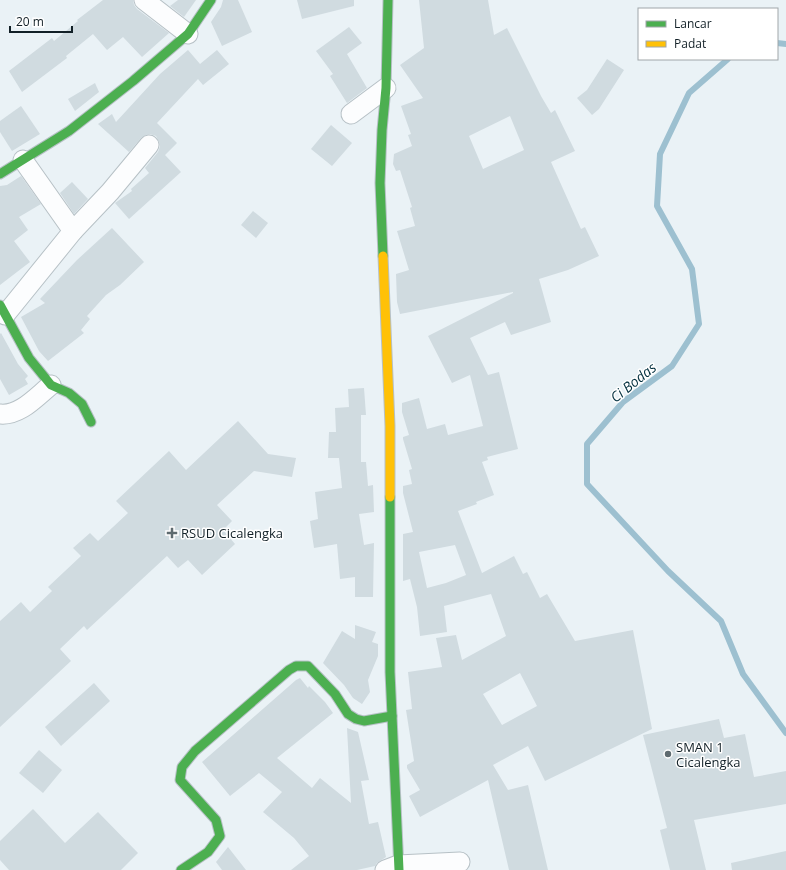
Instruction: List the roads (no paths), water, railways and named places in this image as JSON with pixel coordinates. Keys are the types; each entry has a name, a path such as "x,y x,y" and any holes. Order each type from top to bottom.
{"street":[{"path":"144,0 188,34"},
{"path":"0,174 69,131 133,81 188,34 211,0"},
{"path":"388,0 386,88 382,130 380,183 390,426 390,672 394,868 460,862"},
{"path":"351,114 386,88"},
{"path":"91,422 82,404 69,393 51,385 29,358 3,310 73,231 110,192 149,145"},
{"path":"23,160 73,231"},
{"path":"0,414 10,414 20,410 51,385"},
{"path":"181,870 215,846 220,836 216,820 180,780 180,770 195,751 289,670 296,666 308,666 335,694 348,714 356,719 364,721 392,716"}],"waterway":[{"name":"Ci Bodas","path":"778,43 786,44"},
{"name":"Ci Bodas","path":"727,60 689,93 660,154 657,206 692,269 699,324 672,366 623,402 587,444 587,484 668,571 721,621 743,674 786,733"}],"place":[{"name":"RSUD Cicalengka","path":"172,533"},
{"name":"SMAN 1 Cicalengka","path":"668,754"}]}
